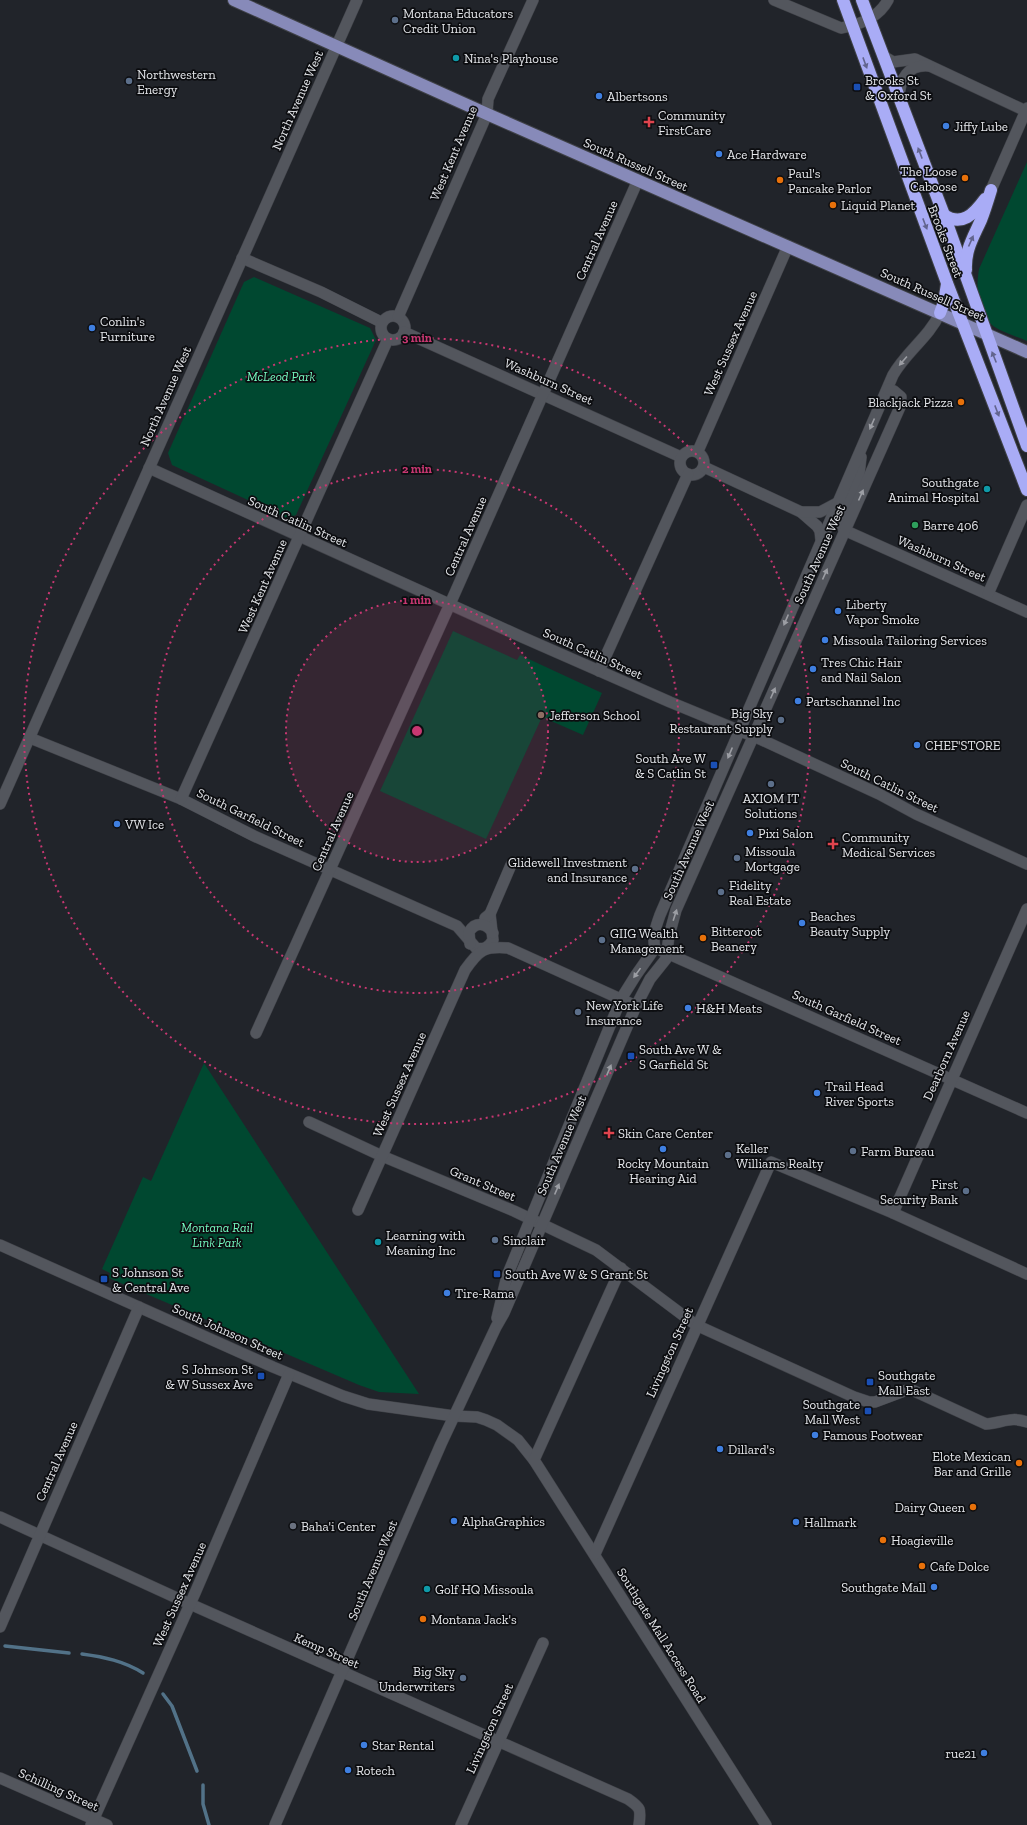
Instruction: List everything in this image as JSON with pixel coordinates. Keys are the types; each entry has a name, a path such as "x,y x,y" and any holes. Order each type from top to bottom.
{"highway":[{"name":"Brooks Street","path":"843,0 851,26 947,283 1027,490"},
{"name":"Brooks Street","path":"862,0 899,97 949,218 966,280 1027,446"},
{"path":"949,218 962,220 972,215 992,190"},
{"path":"966,280 967,251 984,214 992,190"},
{"path":"940,313 944,302 947,283"}],"main road":[{"name":"South Russell Street","path":"234,0 487,114 962,322 1027,352"}],"street":[{"name":"North Avenue West","path":"0,804 356,0"},
{"name":"West Kent Avenue","path":"398,317 487,114 488,99 532,0"},
{"path":"774,0 836,27 851,26 869,18 881,11 888,0"},
{"path":"883,56 893,62 915,59 1026,110 992,190"},
{"path":"899,97 901,82 906,73 918,67 929,66"},
{"name":"Central Avenue","path":"256,1034 544,394 638,180"},
{"name":"West Sussex Avenue","path":"698,451 788,246"},
{"path":"242,258 320,292 382,322"},
{"name":"South Avenue West","path":"496,1327 507,1276 621,998 655,948 654,936 660,915 837,503 899,365 925,337 940,313"},
{"path":"387,317 398,317 405,324 404,332 398,339 388,339 380,332 382,322 387,317"},
{"name":"Washburn Street","path":"404,332 681,457"},
{"name":"West Kent Avenue","path":"181,799 388,339"},
{"name":"South Avenue West","path":"275,1825 454,1416 504,1313 636,1006 650,978 663,964 668,953 669,936 676,910 900,407 901,397 894,391 888,389"},
{"path":"844,530 840,520 859,475 861,449"},
{"path":"687,451 698,451 704,459 704,467 698,474 688,474 680,466 681,457 687,451"},
{"path":"704,467 801,512 817,526 820,531 821,540"},
{"name":"South Catlin Street","path":"149,468 599,671 726,726 754,736 879,794 916,814 1027,864"},
{"path":"599,671 688,474"},
{"path":"801,512 820,512 837,503"},
{"path":"988,594 1027,505"},
{"name":"Washburn Street","path":"844,530 1027,612"},
{"name":"South Garfield Street","path":"30,738 181,799 254,836 457,926 470,943"},
{"path":"511,865 490,914 469,932 470,943 476,948 492,946 508,948 636,1006"},
{"name":"Dearborn Avenue","path":"893,1213 950,1079 1027,909"},
{"path":"484,948 491,944 493,936 490,914"},
{"path":"479,924 487,926 508,948"},
{"name":"South Garfield Street","path":"457,926 479,924"},
{"name":"West Sussex Avenue","path":"466,970 470,943"},
{"name":"West Sussex Avenue","path":"358,1210 466,970 474,958 484,948"},
{"name":"South Garfield Street","path":"655,948 1027,1113"},
{"name":"Grant Street","path":"308,1122 382,1156 530,1219 596,1250 696,1325"},
{"name":"Livingston Street","path":"594,1554 696,1325 771,1162 893,1213"},
{"path":"893,1213 1027,1274"},
{"name":"South Johnson Street","path":"0,1245 289,1374 368,1404 454,1416"},
{"path":"534,1460 621,1268"},
{"name":"Central Avenue","path":"0,1627 139,1307"},
{"path":"696,1325 802,1374 869,1402 906,1390 912,1390 986,1424 997,1424 1010,1419 1018,1419 1027,1422"},
{"name":"West Sussex Avenue","path":"92,1822 190,1604 289,1374"},
{"name":"Southgate Mall Access Road","path":"454,1416 478,1417 497,1425 518,1440 534,1460 766,1825"},
{"name":"Kemp Street","path":"0,1517 498,1742 628,1798 639,1806 641,1811 639,1825"},
{"name":"Livingston Street","path":"461,1825 543,1643"},
{"name":"Schilling Street","path":"0,1778 92,1822 107,1825"}],"green space":[{"path":"1027,162 1027,341 992,325 983,313 980,306 978,299 978,284 979,269"},
{"name":"McLeod Park","path":"254,277 370,328 376,340 296,515 287,518 172,465 168,453 244,282"},
{"path":"453,631 517,660 520,655 602,693 583,735 542,717 486,839 380,791"},
{"name":"Montana Rail Link Park","path":"204,1063 419,1394 379,1392 359,1385 109,1278 110,1273 102,1269 143,1177 151,1181"}],"waterway":[{"path":"5,1646 69,1653"},
{"path":"82,1654 114,1660 129,1665 143,1673"},
{"path":"163,1694 172,1706 197,1771"},
{"path":"203,1785 203,1804 209,1825"}],"place":[{"name":"Montana Educators Credit Union","path":"395,20"},
{"name":"Nina's Playhouse","path":"456,58"},
{"name":"Northwestern Energy","path":"129,81"},
{"name":"Brooks St & Oxford St","path":"857,87"},
{"name":"Albertsons","path":"599,96"},
{"name":"Community FirstCare","path":"649,122"},
{"name":"Jiffy Lube","path":"946,126"},
{"name":"Ace Hardware","path":"719,154"},
{"name":"The Loose Caboose","path":"965,178"},
{"name":"Paul's Pancake Parlor","path":"780,180"},
{"name":"Liquid Planet","path":"833,205"},
{"name":"Conlin's Furniture","path":"92,328"},
{"name":"Blackjack Pizza","path":"961,402"},
{"name":"Southgate Animal Hospital","path":"987,489"},
{"name":"Barre 406","path":"915,525"},
{"name":"Liberty Vapor Smoke","path":"838,611"},
{"name":"Missoula Tailoring Services","path":"825,640"},
{"name":"Tres Chic Hair and Nail Salon","path":"813,669"},
{"name":"Partschannel Inc","path":"798,701"},
{"name":"Jefferson School","path":"541,715"},
{"name":"Big Sky Restaurant Supply","path":"781,720"},
{"name":"CHEF'STORE","path":"917,745"},
{"name":"South Ave W & S Catlin St","path":"714,765"},
{"name":"AXIOM IT Solutions","path":"771,784"},
{"name":"VW Ice","path":"117,824"},
{"name":"Pixi Salon","path":"750,833"},
{"name":"Community Medical Services","path":"833,844"},
{"name":"Missoula Mortgage","path":"737,858"},
{"name":"Glidewell Investment and Insurance","path":"635,869"},
{"name":"Fidelity Real Estate","path":"721,892"},
{"name":"Beaches Beauty Supply","path":"802,923"},
{"name":"Bitteroot Beanery","path":"703,938"},
{"name":"GIIG Wealth Management","path":"602,940"},
{"name":"H&H Meats","path":"688,1008"},
{"name":"New York Life Insurance","path":"578,1012"},
{"name":"South Ave W & S Garfield St","path":"631,1056"},
{"name":"Trail Head River Sports","path":"817,1093"},
{"name":"Skin Care Center","path":"609,1133"},
{"name":"Rocky Mountain Hearing Aid","path":"663,1149"},
{"name":"Farm Bureau","path":"853,1151"},
{"name":"Keller Williams Realty","path":"728,1155"},
{"name":"First Security Bank","path":"966,1191"},
{"name":"Sinclair","path":"495,1240"},
{"name":"Learning with Meaning Inc","path":"378,1242"},
{"name":"South Ave W & S Grant St","path":"497,1274"},
{"name":"S Johnson St & Central Ave","path":"104,1279"},
{"name":"Tire-Rama","path":"447,1293"},
{"name":"S Johnson St & W Sussex Ave","path":"261,1376"},
{"name":"Southgate Mall East","path":"870,1382"},
{"name":"Southgate Mall West","path":"868,1411"},
{"name":"Famous Footwear","path":"815,1435"},
{"name":"Dillard's","path":"720,1449"},
{"name":"Elote Mexican Bar and Grille","path":"1019,1463"},
{"name":"Dairy Queen","path":"973,1507"},
{"name":"AlphaGraphics","path":"454,1521"},
{"name":"Hallmark","path":"796,1522"},
{"name":"Baha'i Center","path":"293,1526"},
{"name":"Hoagieville","path":"883,1540"},
{"name":"Cafe Dolce","path":"922,1566"},
{"name":"Southgate Mall","path":"934,1587"},
{"name":"Golf HQ Missoula","path":"427,1589"},
{"name":"Montana Jack's","path":"423,1619"},
{"name":"Big Sky Underwriters","path":"463,1678"},
{"name":"Star Rental","path":"364,1745"},
{"name":"rue21","path":"984,1753"},
{"name":"Rotech","path":"348,1770"}]}
